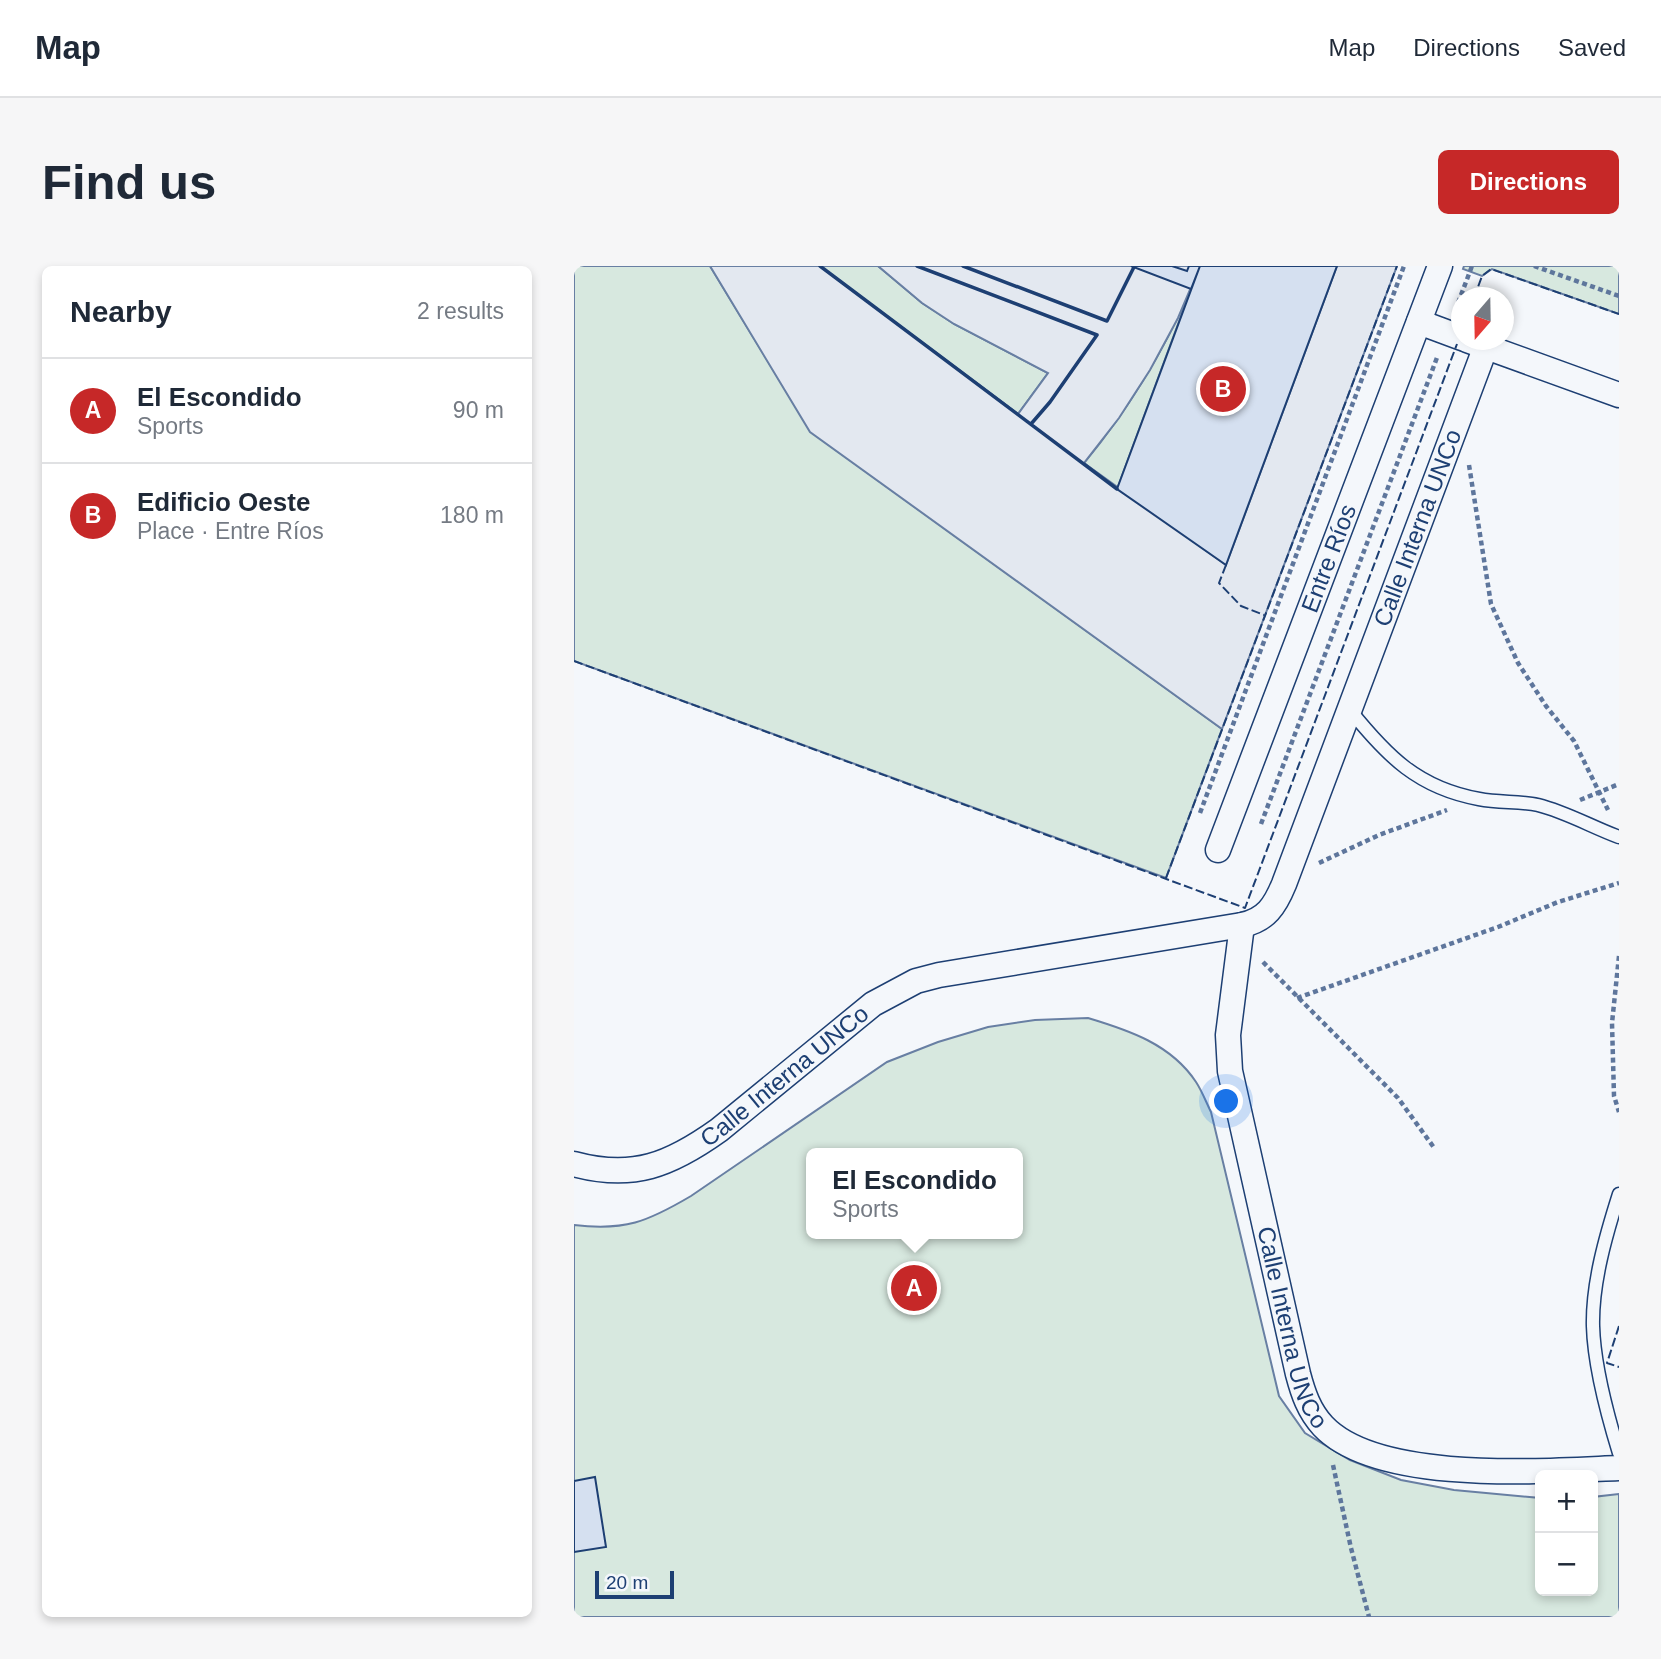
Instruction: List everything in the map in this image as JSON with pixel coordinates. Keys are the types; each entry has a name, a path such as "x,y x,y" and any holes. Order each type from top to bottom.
{"street":[{"name":"Entre Ríos","path":"1218,850 1440,266"},
{"path":"1419,322 1451,334"},
{"name":"Calle Interna UNCo","path":"574,1164 616,1172 644,1169 671,1161 719,1130 873,1004 916,981 1242,925 1264,917 1279,896 1349,710 1462,350"},
{"path":"1495,350 1619,395"},
{"name":"Calle Interna UNCo","path":"1242,925 1228,1035 1230,1071 1298,1374 1311,1411 1325,1428 1342,1441 1369,1453 1407,1463 1491,1471 1619,1468"}],"lane":[{"path":"1349,710 1374,740 1405,769 1442,788 1480,799 1539,806 1617,836"},
{"path":"1619,1194 1610,1222 1598,1282 1593,1326 1599,1369 1619,1453"}],"path":[{"path":"1200,813 1404,266"},
{"path":"1470,287 1472,266"},
{"path":"1534,266 1619,296"},
{"path":"1261,824 1460,350"},
{"path":"1467,453 1491,604 1518,663 1546,706 1574,741 1604,805 1615,818 1617,836"},
{"path":"1553,810 1619,784"},
{"path":"1314,866 1379,835 1480,799"},
{"path":"1297,998 1498,927 1558,902 1619,883"},
{"path":"1619,956 1612,1023 1614,1096 1619,1112"},
{"path":"1258,958 1398,1098 1435,1149"},
{"path":"1325,1428 1369,1617"}],"shaded area":[{"path":"574,266 710,266 811,432 1222,729 1166,878 574,661"},
{"path":"710,266 820,266 1018,414 1048,373 954,324 922,303 878,266 1200,266 1178,318 1150,370 1119,418 1084,463 1226,565 1337,266 1397,266 1222,729 810,432"},
{"path":"820,266 878,266 922,303 954,324 1048,373 1018,414"},
{"path":"1464,266 1619,266 1619,314 1492,269 1482,276 1463,269"},
{"path":"1191,289 1117,489 1084,463 1143,380"},
{"path":"1088,1018 1148,1040 1174,1058 1196,1082 1211,1112 1279,1396 1305,1433 1350,1460 1401,1480 1454,1490 1535,1498 1535,1596 1598,1596 1598,1496 1619,1494 1619,1617 574,1617 574,1225 622,1225 661,1212 691,1196 887,1062 938,1042 988,1027 1035,1020"}],"building":[{"path":"1131,266 1172,266 1187,271 1189,266 1200,266 1191,289"},
{"path":"1200,266 1337,266 1226,565 1117,489"},
{"path":"1200,266 1337,266 1226,565 1117,489"},
{"path":"595,1477 606,1547 574,1552 574,1481"}],"fence":[{"path":"1166,878 1397,266"},
{"path":"1478,287 1482,276 1491,269 1619,314"},
{"path":"574,661 1245,908 1455,350"},
{"path":"1226,565 1219,583 1241,606 1264,615"},
{"path":"1619,1326 1607,1363 1619,1367"}],"wall":[{"path":"820,266 1117,489"},
{"path":"917,266 1097,335 1050,402 1031,424"},
{"path":"963,266 1107,321 1134,267"}],"place":[{"name":"Edificio Oeste","path":"1223,389"},
{"name":"El Escondido","path":"914,1288"}]}
